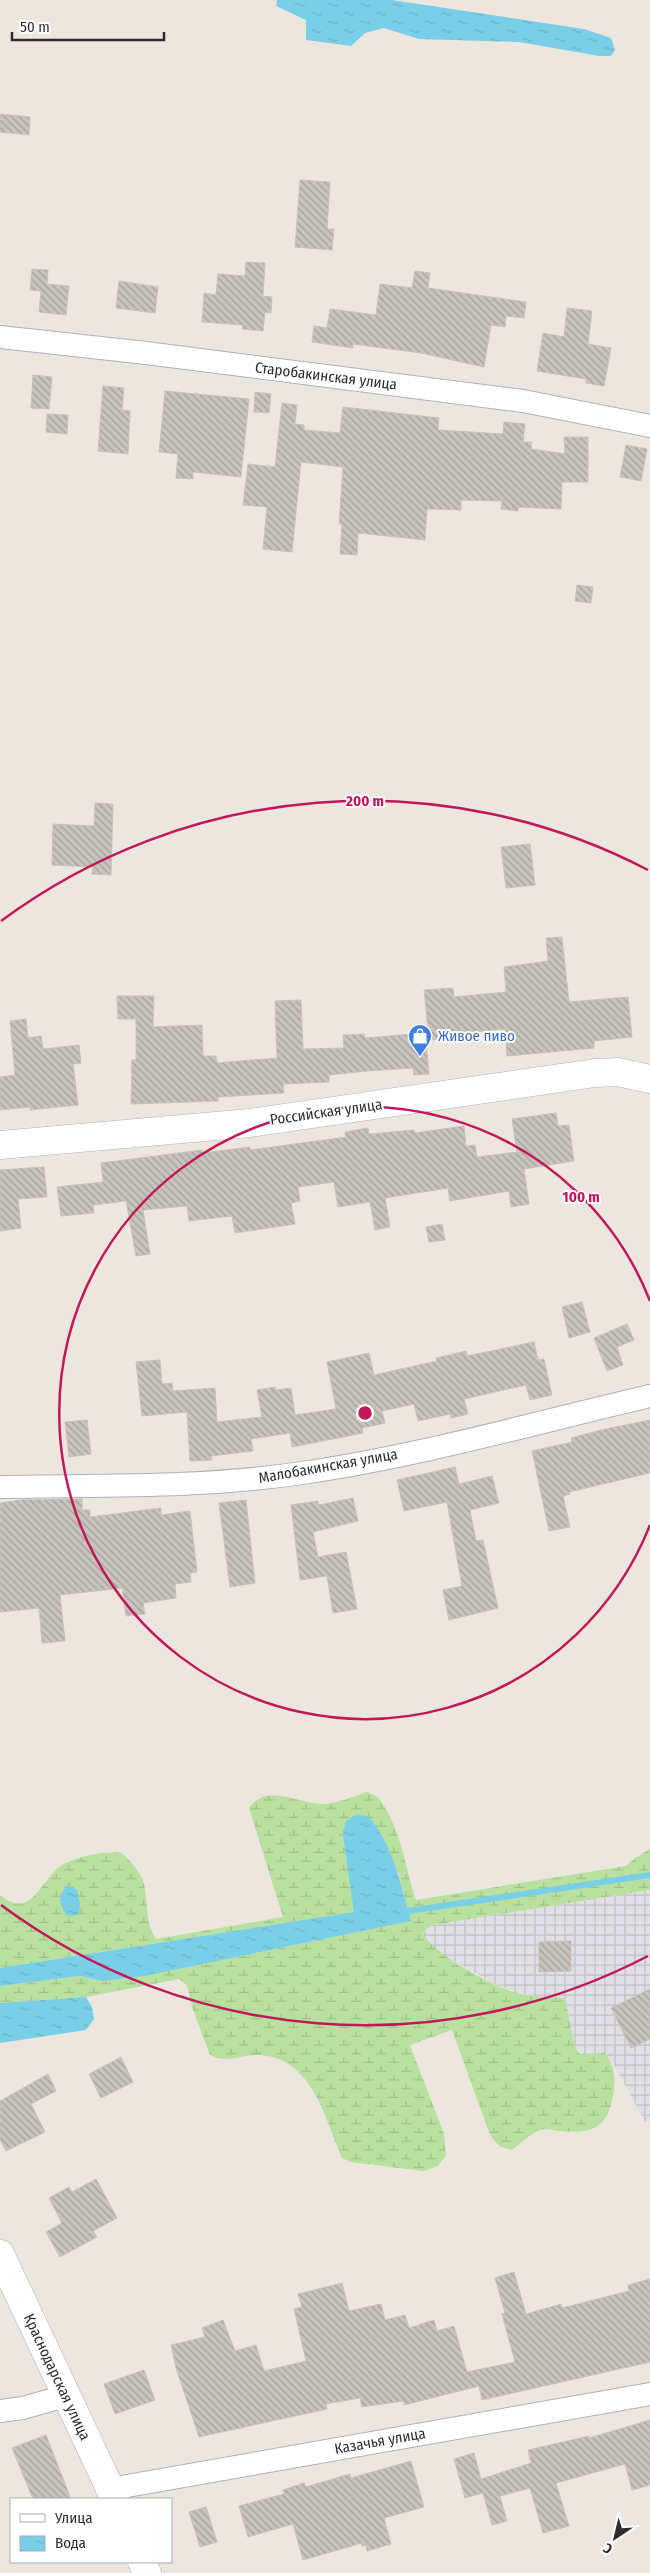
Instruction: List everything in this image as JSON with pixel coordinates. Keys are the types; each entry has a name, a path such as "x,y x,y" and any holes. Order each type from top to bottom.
{"street":[{"name":"Старобакинская улица","path":"0,337 146,353 523,401 650,426"},
{"name":"Российская улица","path":"0,1145 250,1123 595,1073 618,1072 650,1079"},
{"name":"Малобакинская улица","path":"0,1487 205,1484 303,1473 427,1449 650,1396"},
{"name":"Краснодарская улица","path":"0,2254 112,2494"},
{"name":"Казачья улица","path":"112,2494 650,2394"},
{"path":"0,2411 23,2408 65,2396"}],"shaded area":[{"path":"650,1890 650,2121 645,2122 612,2061 605,2054 580,2054 575,2047 565,1998 541,1997 515,1992 495,1984 439,1953 428,1943 423,1934 426,1929 433,1925"}],"green space":[{"path":"367,1792 380,1800 393,1823 416,1900 626,1866 650,1849 650,1890 433,1925 426,1929 423,1934 429,1942 451,1960 492,1983 520,1994 565,1998 575,2047 580,2054 604,2053 610,2061 613,2070 614,2089 612,2102 609,2112 599,2125 592,2129 573,2132 543,2129 537,2131 512,2150 499,2146 490,2135 452,2030 410,2045 444,2134 446,2155 438,2166 424,2171 350,2162 342,2158 314,2093 304,2078 292,2067 278,2059 260,2055 222,2059 210,2055 192,2007 187,1985 179,1979 86,1997 0,2003 0,1986 80,1976 103,1981 144,1976 410,1921 399,1875 385,1844 343,1835 355,1912 0,1968 0,1895 11,1902 20,1903 28,1901 36,1895 62,1865 91,1855 122,1853 134,1866 143,1881 148,1918 156,1939 283,1917 249,1808 256,1800 265,1797 284,1797 325,1804 341,1801"}],"water":[{"path":"277,0 392,0 584,29 611,38 615,50 611,56 599,56 519,42 419,39 384,28 365,33 351,46 306,40 306,20 276,6"},
{"path":"356,1815 368,1816 384,1839 400,1879 411,1921 144,1976 103,1981 80,1976 0,1986 0,1968 354,1912 343,1835 346,1821"},
{"path":"68,1885 77,1890 80,1904 79,1913 74,1916 66,1915 60,1899 62,1892"},
{"path":"86,1997 92,2007 94,2019 86,2030 0,2043 0,2003"}],"building":[{"path":"0,114 30,117 29,135 0,132"},
{"path":"300,180 330,182 327,229 334,229 332,250 295,247"},
{"path":"246,262 265,263 263,296 272,297 271,313 265,312 263,331 242,329 243,325 202,322 204,293 216,295 218,274 245,276"},
{"path":"32,269 48,270 47,284 69,286 66,315 39,312 41,291 30,290"},
{"path":"415,271 430,273 428,288 526,302 524,318 506,316 505,327 491,325 484,367 421,353 353,344 353,348 312,342 314,326 327,328 330,309 376,315 380,284 412,288"},
{"path":"119,281 158,287 155,313 116,308"},
{"path":"567,308 592,311 588,344 611,348 604,386 586,383 586,379 537,371 543,333 564,337"},
{"path":"33,375 52,377 49,409 31,408"},
{"path":"103,386 124,388 122,410 130,411 128,454 98,451"},
{"path":"165,391 249,399 241,477 193,472 193,479 176,478 178,454 159,452"},
{"path":"255,392 271,394 269,413 254,412"},
{"path":"282,403 297,405 295,424 304,425 304,430 340,433 343,407 439,418 438,430 503,434 504,422 525,424 523,442 532,442 531,449 565,454 564,437 588,437 588,482 562,482 561,509 518,507 518,511 501,509 502,501 461,500 461,510 427,509 425,540 358,533 357,555 340,554 342,524 339,524 343,467 301,462 292,552 263,549 267,507 243,505 248,464 275,467"},
{"path":"47,414 68,415 67,434 46,432"},
{"path":"626,445 647,449 641,481 620,477"},
{"path":"577,585 593,587 591,603 575,601"},
{"path":"95,803 113,804 111,875 92,874 93,867 52,865 53,824 94,826"},
{"path":"530,844 535,885 506,888 501,847"},
{"path":"562,937 569,1002 628,997 632,1037 594,1041 594,1048 507,1056 505,1029 452,1034 452,1038 429,1040 424,990 453,988 454,997 506,992 504,967 548,961 546,938"},
{"path":"117,996 154,996 153,1027 202,1025 203,1056 216,1056 217,1063 277,1058 275,1001 301,1000 303,1049 344,1048 343,1035 364,1034 365,1038 425,1033 429,1074 414,1075 413,1068 367,1071 329,1075 329,1082 283,1084 284,1093 218,1097 218,1101 131,1104 132,1060 136,1060 136,1019 118,1019"},
{"path":"26,1019 28,1038 41,1036 43,1049 79,1045 81,1063 73,1064 78,1105 30,1110 30,1107 0,1110 0,1077 15,1075 10,1021"},
{"path":"556,1113 558,1126 569,1125 574,1161 524,1169 529,1204 511,1207 509,1191 450,1201 448,1188 385,1198 390,1227 375,1230 370,1202 338,1207 334,1182 298,1187 300,1201 291,1203 295,1224 235,1233 232,1216 189,1221 187,1206 143,1210 150,1254 136,1256 126,1201 93,1205 94,1213 61,1216 57,1187 103,1182 101,1163 202,1150 203,1153 250,1147 250,1150 346,1137 345,1132 368,1128 369,1134 414,1130 415,1133 464,1126 466,1146 475,1145 477,1157 517,1152 512,1119"},
{"path":"44,1167 47,1197 18,1199 21,1228 0,1231 0,1170"},
{"path":"442,1224 445,1240 429,1242 426,1227"},
{"path":"582,1302 590,1332 569,1338 562,1307"},
{"path":"627,1324 634,1340 617,1347 623,1365 607,1371 594,1338"},
{"path":"534,1342 538,1360 544,1359 552,1395 530,1400 526,1385 464,1399 468,1414 451,1418 450,1414 418,1421 414,1404 382,1411 385,1423 362,1428 363,1433 292,1447 290,1433 251,1439 253,1451 211,1456 212,1460 190,1461 187,1412 142,1416 136,1362 160,1360 162,1384 172,1383 173,1391 215,1388 217,1422 262,1417 257,1390 275,1387 276,1390 291,1388 295,1415 336,1409 327,1362 369,1353 374,1375 437,1361 436,1358 466,1351 467,1356"},
{"path":"87,1420 91,1454 69,1457 65,1422"},
{"path":"650,1420 650,1473 569,1492 570,1494 563,1496 570,1527 549,1531 532,1451 572,1442 571,1438 601,1430"},
{"path":"455,1467 459,1484 492,1476 499,1503 470,1510 476,1541 483,1540 498,1608 449,1620 443,1590 462,1586 447,1502 404,1511 397,1480"},
{"path":"353,1498 358,1521 313,1532 318,1557 346,1552 357,1609 333,1613 327,1576 300,1580 291,1505 318,1501 318,1505"},
{"path":"82,1499 82,1510 90,1510 90,1517 161,1508 161,1515 190,1511 197,1572 190,1573 191,1582 175,1584 176,1598 143,1603 145,1614 126,1616 122,1588 60,1595 65,1641 42,1643 39,1608 0,1612 0,1503 21,1500"},
{"path":"246,1500 255,1583 230,1587 219,1503"},
{"path":"571,1941 571,1971 539,1972 539,1942"},
{"path":"650,1989 650,2039 631,2048 611,2008"},
{"path":"121,2057 133,2082 101,2098 89,2074"},
{"path":"48,2074 56,2091 31,2104 45,2132 6,2151 0,2140 0,2101"},
{"path":"96,2179 117,2218 93,2231 97,2237 60,2257 46,2232 62,2223 49,2198 69,2187 72,2192"},
{"path":"514,2272 526,2314 561,2304 562,2308 629,2291 628,2285 650,2279 650,2362 482,2400 479,2386 404,2405 404,2401 362,2407 360,2398 326,2404 327,2409 199,2437 176,2368 171,2345 205,2337 202,2328 223,2320 235,2351 256,2345 264,2371 306,2361 294,2309 302,2307 298,2294 342,2283 349,2311 381,2304 385,2320 405,2315 409,2328 434,2320 437,2331 454,2326 467,2372 515,2362 502,2314 505,2313 495,2278"},
{"path":"144,2370 155,2400 115,2414 104,2384"},
{"path":"650,2420 650,2485 632,2490 625,2464 556,2483 569,2526 543,2533 530,2488 500,2496 507,2521 492,2525 483,2493 465,2498 454,2459 474,2453 481,2479 531,2463 528,2450 589,2436 589,2438"},
{"path":"46,2435 71,2498 33,2498 12,2448"},
{"path":"411,2461 424,2507 384,2518 391,2544 367,2551 366,2545 362,2546 362,2543 303,2560 293,2524 248,2537 239,2506 284,2494 283,2490 304,2483 306,2487 350,2474 351,2478"},
{"path":"206,2507 217,2542 200,2547 189,2512"}],"waterway":[{"path":"402,1912 650,1875"}],"place":[{"name":"Живое пиво","path":"420,1057"}]}
